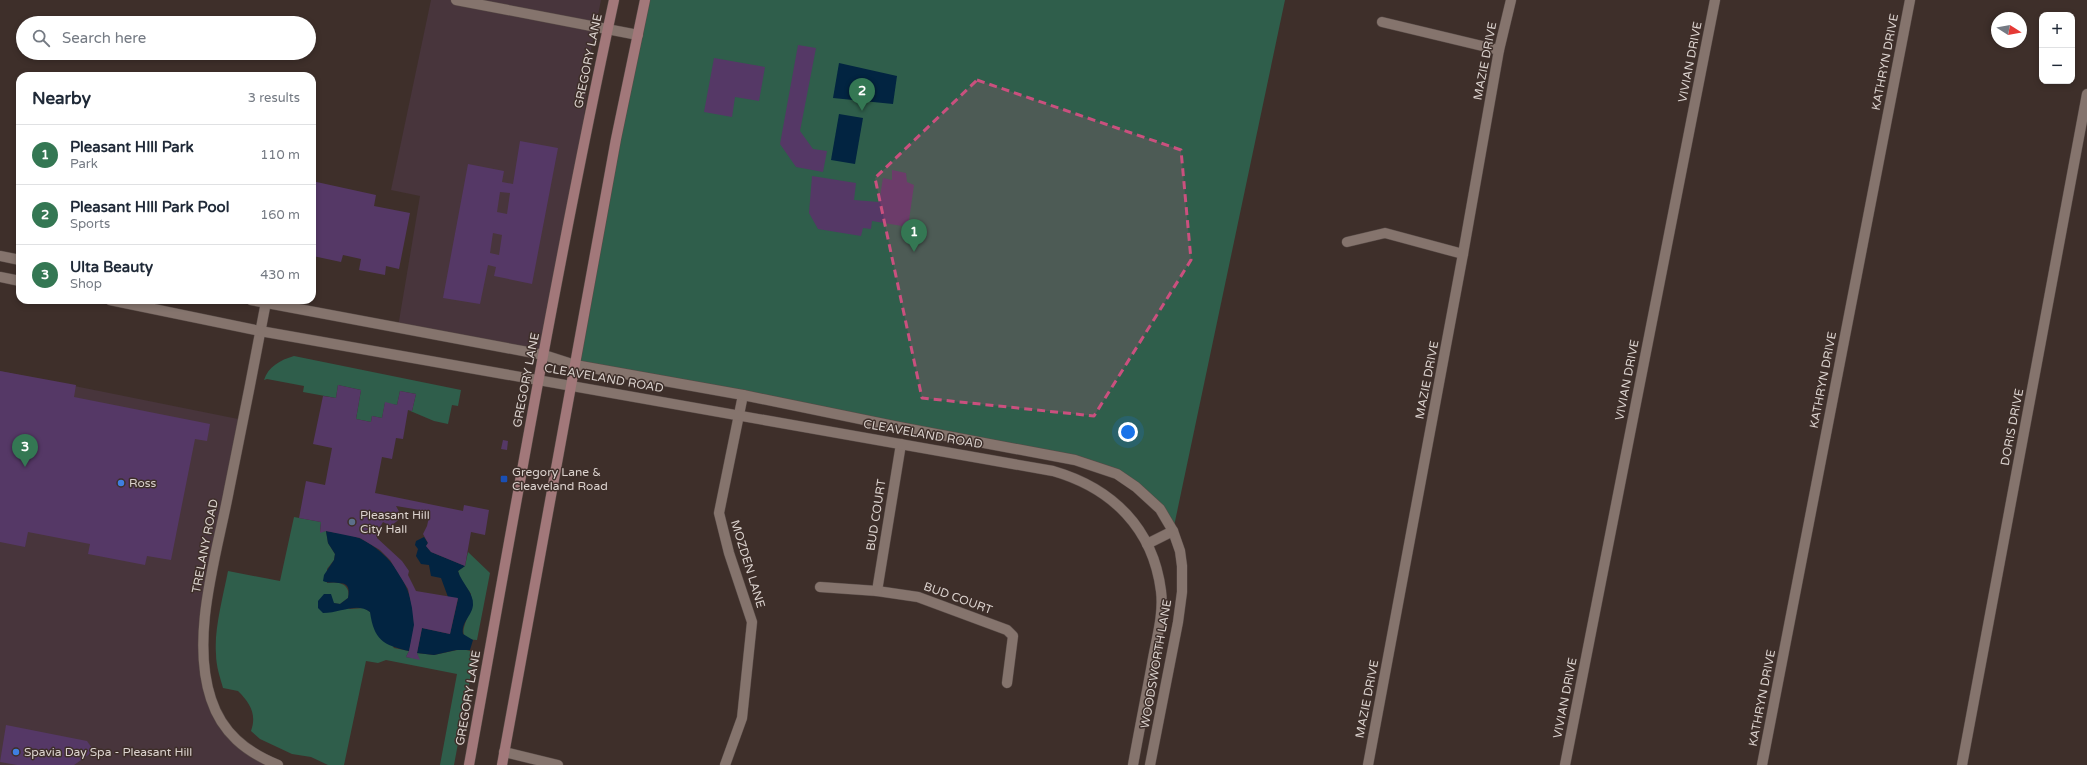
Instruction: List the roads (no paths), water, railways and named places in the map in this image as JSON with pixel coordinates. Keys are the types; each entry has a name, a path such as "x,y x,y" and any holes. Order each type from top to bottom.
{"main road":[{"name":"GREGORY LANE","path":"469,765 580,162 614,0"},
{"path":"502,765 616,139 645,0"}],"street":[{"path":"456,0 638,35"},
{"name":"MAZIE DRIVE","path":"1368,765 1463,254 1499,50 1511,0"},
{"name":"VIVIAN DRIVE","path":"1566,765 1715,0"},
{"name":"KATHRYN DRIVE","path":"1762,765 1910,0"},
{"path":"1382,22 1499,50"},
{"name":"DORIS DRIVE","path":"1962,765 2087,94"},
{"path":"1346,242 1385,233 1463,254"},
{"path":"0,256 16,259"},
{"path":"0,277 16,280"},
{"name":"CLEAVELAND ROAD","path":"129,304 260,331 1053,471 1072,476 1092,486"},
{"name":"TRELANY ROAD","path":"266,304 208,596 202,653 211,700 222,722 238,742 256,756 278,765"},
{"name":"CLEAVELAND ROAD","path":"276,304 544,356 575,365 743,395 899,427 1075,460 1117,474"},
{"name":"MOZDEN LANE","path":"725,765 742,718 752,622 729,553 719,513 743,395"},
{"name":"BUD COURT","path":"877,591 901,444"},
{"name":"WOODSWORTH LANE","path":"1117,474 1146,495 1160,508 1173,531 1180,551 1182,592 1178,622 1150,765"},
{"name":"WOODSWORTH LANE","path":"1092,486 1120,506 1135,522 1147,544 1155,564 1161,592 1160,619 1133,765"},
{"path":"1147,544 1173,531"},
{"name":"BUD COURT","path":"820,586 877,591 918,597 1008,630 1013,636 1006,683"},
{"path":"504,752 558,765"}],"water":[{"path":"839,63 897,76 893,104 833,98"},
{"path":"839,114 863,118 855,164 831,160"},
{"path":"326,531 359,538 382,553 399,573 410,597 413,611 414,627 409,651 392,646 381,640 374,629 370,612 365,609 354,608 323,613 318,608 318,601 324,594 331,594 334,603 340,604 348,598 349,591 345,584 323,581 324,575 334,560 335,554 328,543"},
{"path":"424,537 428,543 426,546 431,552 465,566 458,571 472,596 473,601 471,612 465,622 463,630 463,634 473,640 470,650 456,650 434,655 417,653 422,628 450,634 458,599 448,597 441,578 431,576 429,565 421,564 416,556 418,549 415,545 416,541"}],"place":[{"name":"Pleasant HIll Park Pool","path":"862,111"},
{"name":"Pleasant HIll Park","path":"914,252"},
{"name":"Ulta Beauty","path":"25,467"},
{"name":"Gregory Lane & Cleaveland Road","path":"504,479"},
{"name":"Ross","path":"121,483"},
{"name":"Pleasant Hill City Hall","path":"352,522"},
{"name":"Spavia Day Spa - Pleasant Hill","path":"16,752"}]}
